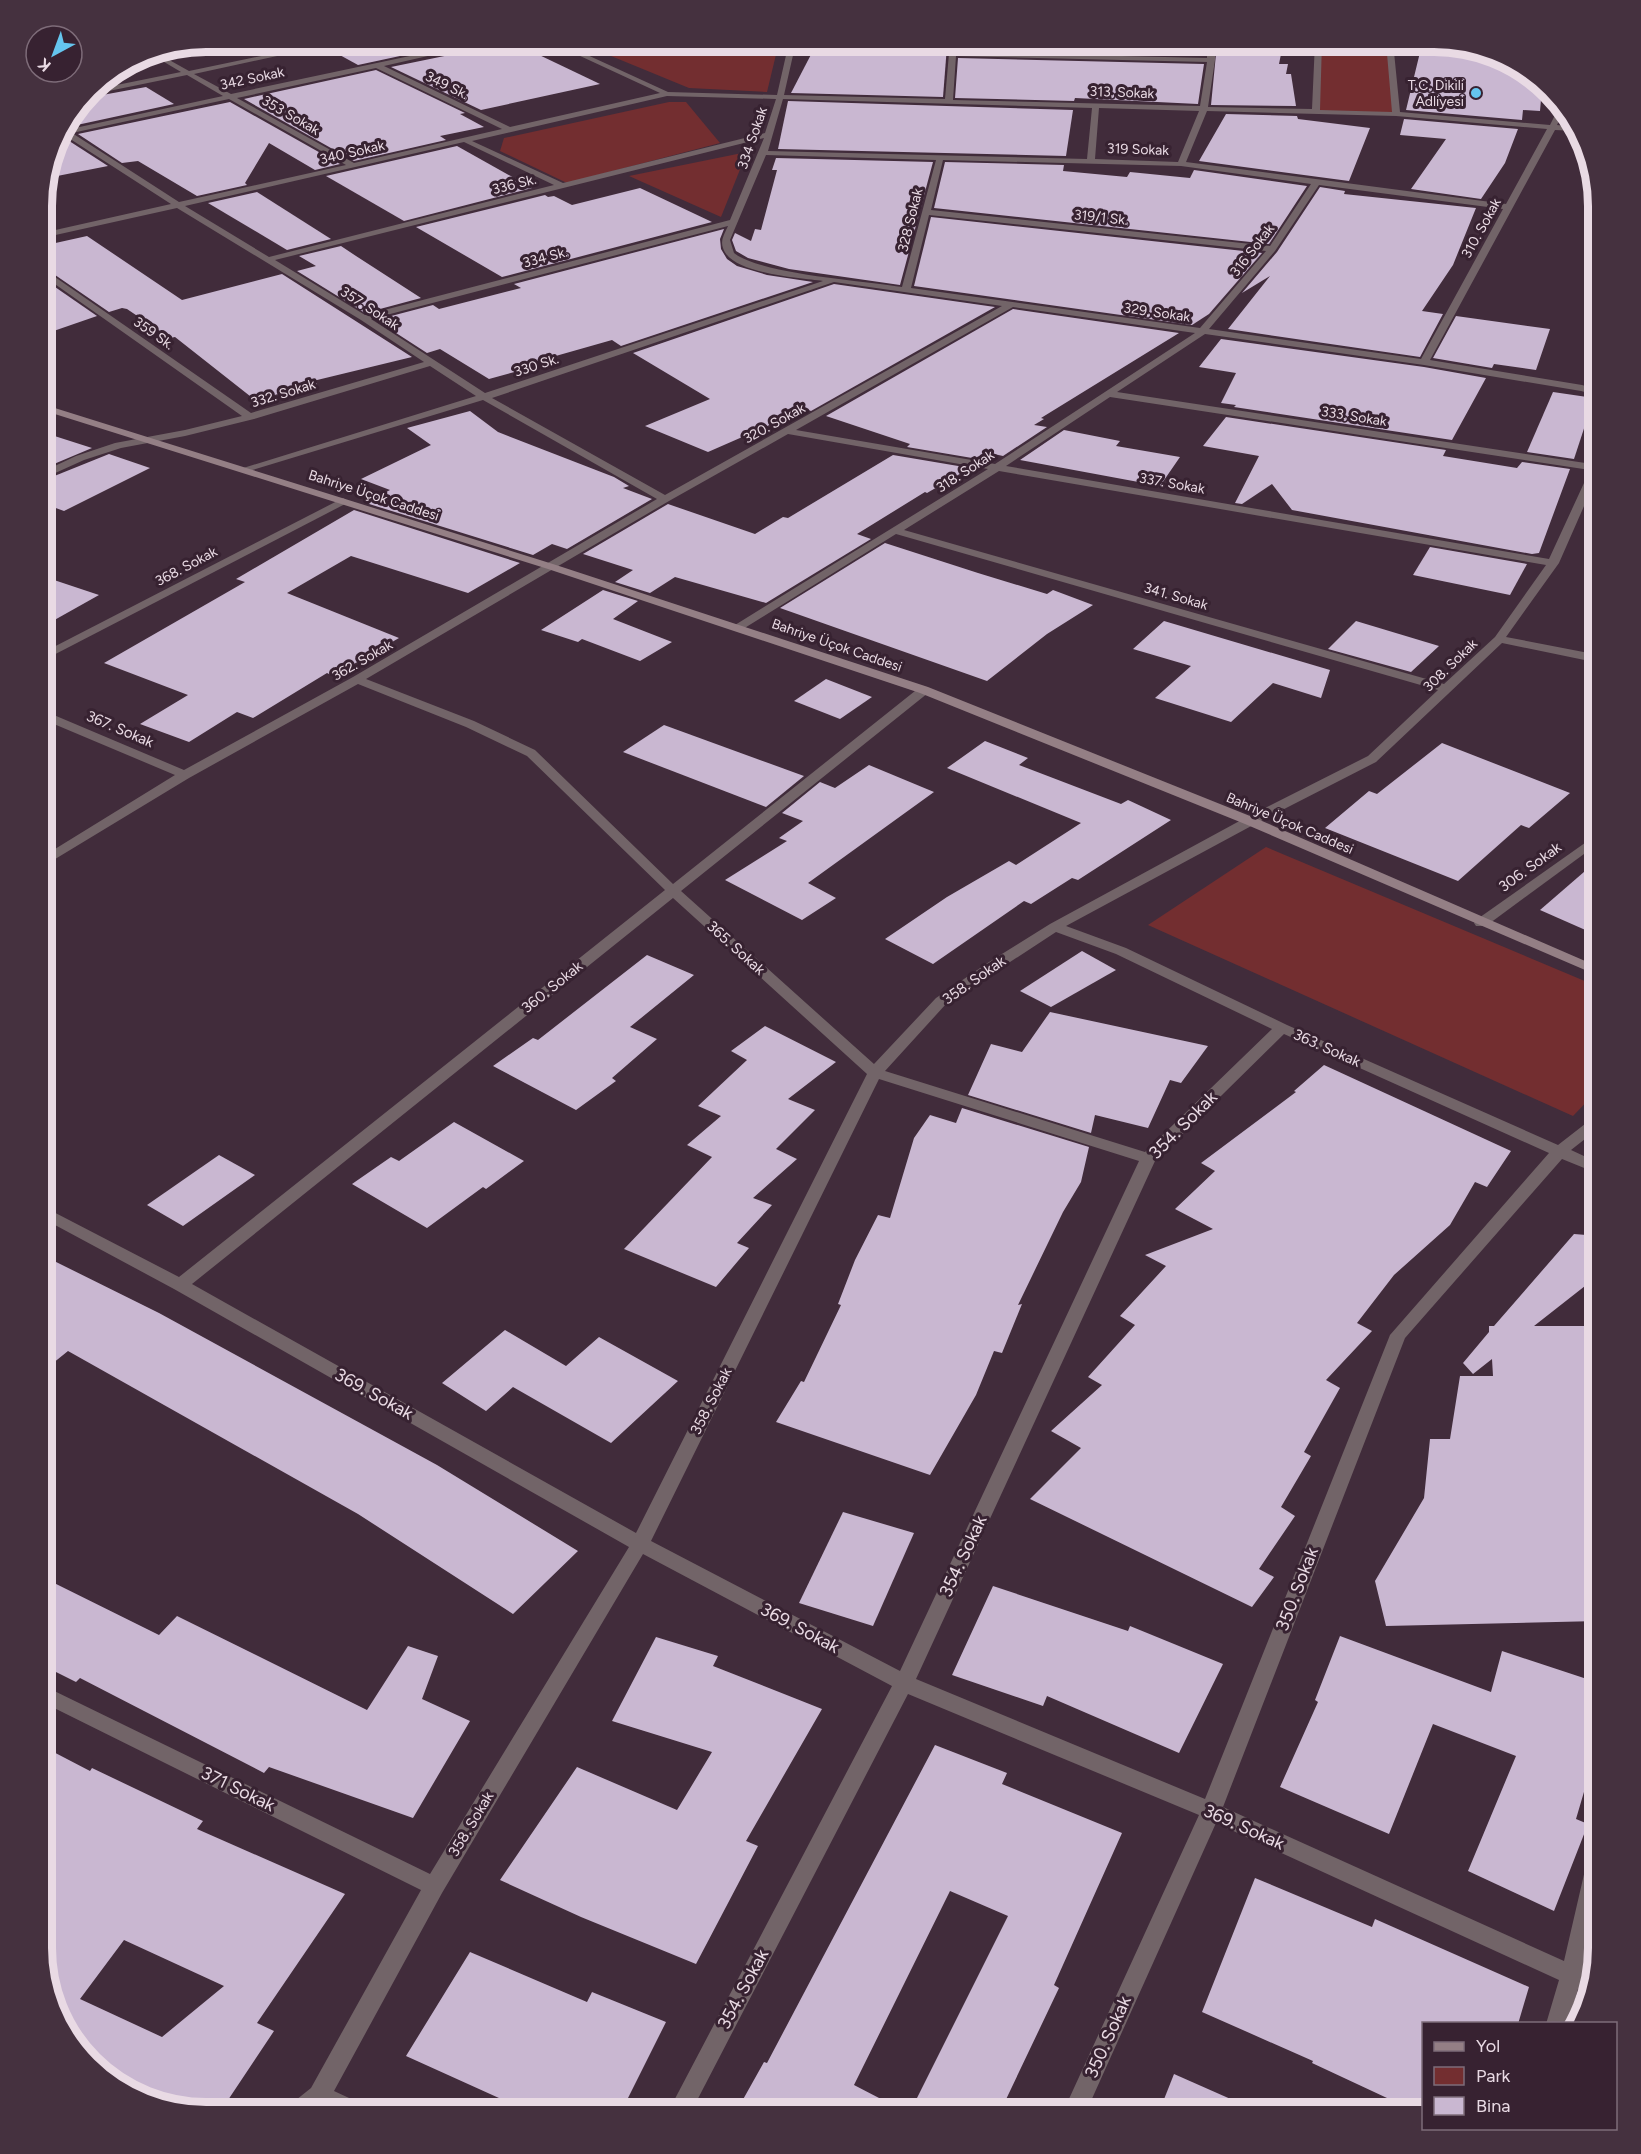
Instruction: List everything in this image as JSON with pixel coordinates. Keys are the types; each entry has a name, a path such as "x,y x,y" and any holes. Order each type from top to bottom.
{"street":[{"path":"106,90 286,53"},
{"name":"342 Sokak","path":"72,131 431,53"},
{"path":"577,53 667,94"},
{"name":"334 Sokak","path":"726,240 763,153 790,53"},
{"path":"1181,164 1204,108 1211,53"},
{"path":"1316,111 1319,53"},
{"path":"1390,53 1396,114"},
{"path":"949,101 952,54 1211,60"},
{"name":"353 Sokak","path":"163,59 354,166"},
{"name":"349 Sk.","path":"376,64 507,129"},
{"name":"313. Sokak","path":"667,94 1396,114 1567,128"},
{"name":"340 Sokak","path":"53,233 667,94"},
{"path":"1091,161 1096,105"},
{"name":"310. Sokak","path":"1424,362 1559,115"},
{"name":"336 Sk.","path":"266,260 769,134"},
{"name":"357. Sokak","path":"69,137 364,318 429,363 484,397 665,499"},
{"path":"465,140 562,186"},
{"name":"319 Sokak","path":"763,153 1181,164 1508,207"},
{"name":"328 Sokak","path":"906,289 939,158"},
{"name":"316 Sokak","path":"1202,332 1272,249 1317,181"},
{"name":"319/1 Sk.","path":"927,212 1272,249"},
{"name":"334 Sk.","path":"364,318 733,222"},
{"name":"329. Sokak","path":"726,240 725,247 729,254 740,261 779,272 1424,362 1588,390"},
{"name":"359 Sk.","path":"53,279 250,417"},
{"name":"330 Sk.","path":"245,469 484,397 834,280"},
{"name":"320. Sokak","path":"552,567 665,499 1010,305"},
{"name":"318. Sokak","path":"739,627 996,468 1202,332"},
{"name":"332. Sokak","path":"53,471 102,450 250,417 429,363"},
{"name":"333. Sokak","path":"1108,394 1588,463"},
{"name":"Bahriye Üçok Caddesi","path":"53,411 552,567 924,690 1250,821 1588,967"},
{"name":"337. Sokak","path":"787,431 1553,563"},
{"name":"308. Sokak","path":"1250,821 1372,759 1499,639 1553,563 1588,486"},
{"path":"1584,496 1588,497"},
{"name":"368. Sokak","path":"53,652 343,501"},
{"name":"341. Sokak","path":"897,531 1447,689"},
{"name":"362. Sokak","path":"53,856 185,775 357,680 552,567"},
{"path":"1499,639 1588,657"},
{"name":"365. Sokak","path":"357,680 470,724 531,753 673,891 875,1073 1148,1158"},
{"name":"360. Sokak","path":"180,1285 924,690"},
{"name":"367. Sokak","path":"53,719 185,775"},
{"name":"358. Sokak","path":"312,2102 319,2096 434,1886 640,1544 875,1073 940,1002 994,964 1055,927 1250,821"},
{"name":"306. Sokak","path":"1481,923 1588,845"},
{"name":"363. Sokak","path":"1055,927 1121,951 1282,1028 1588,1164"},
{"name":"354. Sokak","path":"684,2102 904,1683 1148,1158 1282,1028"},
{"name":"350. Sokak","path":"1079,2102 1211,1811 1398,1335 1559,1152 1588,1129"},
{"name":"369. Sokak","path":"52,1217 180,1285 640,1544 904,1683 1211,1811 1580,1980"},
{"name":"371 Sokak","path":"52,1698 434,1886"},
{"path":"1558,2022 1580,1980 1588,1928"},
{"path":"319,2096 332,2102"}],"green space":[{"path":"604,53 776,53 767,92 689,88"},
{"path":"1319,53 1390,53 1396,114 1316,112"},
{"path":"669,102 686,102 720,143 567,183 500,151 504,138"},
{"path":"747,152 721,217 629,176"},
{"path":"1266,847 1588,982 1588,1100 1573,1116 1148,925"}],"building":[{"path":"336,53 414,53 358,65"},
{"path":"459,53 535,53 600,84 481,110 391,67"},
{"path":"812,53 946,53 943,97 791,93"},
{"path":"1082,53 1205,53 1205,56"},
{"path":"1216,53 1281,53 1279,64 1288,64 1286,74 1291,74 1296,106 1211,105"},
{"name":"T.C. Dikili Adliyesi","path":"1420,53 1465,55 1494,64 1512,73 1541,95 1540,111 1523,110 1522,120 1406,110"},
{"path":"958,58 1204,64 1198,104 1075,98 1074,101 955,98"},
{"path":"376,70 465,113 460,114 484,127 440,136 446,140 354,161 244,99"},
{"path":"146,87 174,104 75,125 99,96"},
{"path":"788,101 1073,110 1066,156 778,149"},
{"path":"230,102 340,164 315,170 269,143 245,183 247,185 197,196 138,161 122,163 78,134"},
{"path":"1226,114 1297,116 1298,119 1370,128 1349,181 1199,161"},
{"path":"1404,119 1518,129 1505,163 1481,199 1411,189 1446,139 1400,135"},
{"path":"68,140 108,166 56,176"},
{"path":"457,146 532,188 404,221 326,176"},
{"path":"776,158 933,162 900,285 789,269 748,258 736,251 732,240 735,233 751,241 755,229 761,230 777,170 772,170"},
{"path":"945,162 1064,165 1063,171 1127,177 1130,172 1190,178 1194,170 1307,186 1269,244 934,208"},
{"path":"1320,187 1345,191 1344,194 1476,208 1453,265 1422,311 1443,314 1420,357 1228,329 1270,276 1242,293 1277,252"},
{"path":"640,188 712,222 502,277 416,227 545,195 554,196 572,205"},
{"path":"257,192 331,239 287,250 208,203"},
{"path":"931,217 1262,253 1209,314 1192,325 914,286"},
{"path":"724,229 720,239 721,249 727,259 737,266 767,275 813,282 621,346 612,340 524,365 529,368 489,379 440,349 427,353 376,320 433,305 439,309 521,288 514,284"},
{"path":"87,236 182,300 282,274 412,357 313,381 317,384 255,400 175,337 170,338 127,309 122,308 109,312 53,274 53,244"},
{"path":"341,246 421,298 365,313 297,271 316,266 299,256"},
{"path":"834,284 995,307 811,411 806,409 708,452 645,426 710,399 633,353"},
{"path":"53,286 97,316 53,331"},
{"path":"1013,309 1179,333 1041,418 1044,419 1034,425 1047,427 1003,456 994,454 984,460 907,447 910,444 826,416"},
{"path":"1456,316 1550,329 1536,370 1494,364 1492,368 1433,358"},
{"path":"1221,339 1424,367 1486,378 1452,440 1234,407 1236,405 1221,403 1236,373 1199,367"},
{"path":"1553,392 1588,397 1588,416 1574,459 1527,452"},
{"path":"470,411 498,432 614,477 629,486 623,488 652,499 567,549 552,544 533,555 366,503 390,490 361,479 431,445 407,428"},
{"path":"1226,417 1446,450 1443,456 1517,468 1522,462 1570,469 1539,553 1532,554 1292,510 1272,484 1242,504 1235,503 1259,456 1203,446"},
{"path":"1064,430 1120,441 1116,446 1180,457 1160,486 1020,460"},
{"path":"53,435 92,448 53,464"},
{"path":"109,454 150,468 64,511 53,507 53,477"},
{"path":"893,455 970,468 927,493 925,492 857,534 871,539 766,603 675,577 650,593 615,582 633,570 583,554 668,504 755,534 783,517 788,518"},
{"path":"354,510 520,563 468,593 351,556 287,593 399,638 333,676 327,673 253,718 237,712 189,742 140,724 188,695 104,663 245,582 236,579"},
{"path":"885,543 1047,594 1053,590 1093,605 1047,634 987,681 780,608"},
{"path":"1430,547 1527,564 1510,595 1413,575"},
{"path":"53,580 99,595 53,621"},
{"path":"603,590 638,601 613,619 672,642 640,661 582,639 578,642 541,630"},
{"path":"1164,621 1330,670 1321,698 1273,683 1231,722 1155,698 1191,666 1133,649"},
{"path":"1356,621 1439,646 1411,672 1328,649"},
{"path":"826,679 872,697 840,719 794,701"},
{"path":"664,725 804,776 766,807 623,752"},
{"path":"985,741 1028,758 1019,765 1121,804 1128,800 1171,820 1078,880 1072,878 1031,904 1024,901 933,964 885,939 947,897 1009,861 1016,865 1081,823 947,768"},
{"path":"1442,743 1570,793 1529,828 1521,825 1458,881 1325,828 1369,791 1377,794"},
{"path":"869,765 934,792 808,883 836,898 802,920 725,880 787,841 779,838 803,821 782,813 820,782 835,788"},
{"path":"1588,869 1588,931 1540,910"},
{"path":"1082,951 1116,970 1051,1007 1020,991"},
{"path":"647,955 694,975 630,1027 657,1039 612,1078 616,1081 576,1110 493,1066 533,1038 538,1040"},
{"path":"1050,1012 1208,1046 1181,1083 1170,1080 1148,1128 1095,1115 1091,1133 968,1095 991,1044 1022,1052"},
{"path":"765,1026 836,1062 788,1099 815,1110 776,1149 797,1159 753,1198 772,1205 737,1243 749,1248 716,1287 624,1249 712,1157 687,1145 721,1116 698,1106 747,1060 731,1051"},
{"path":"1324,1065 1511,1151 1487,1187 1475,1182 1450,1225 1394,1275 1357,1323 1372,1331 1326,1380 1340,1388 1304,1452 1311,1456 1281,1507 1295,1516 1259,1569 1274,1577 1252,1607 1030,1499 1081,1448 1051,1431 1102,1385 1088,1377 1135,1325 1120,1316 1166,1266 1145,1255 1213,1229 1175,1209 1215,1171 1201,1163 1296,1092 1294,1091"},
{"path":"962,1108 1089,1147 1081,1182 1063,1212 1018,1305 1022,1304 1002,1353 994,1351 976,1395 930,1475 776,1422 801,1381 804,1382 841,1305 838,1304 855,1260 878,1215 890,1218 914,1138 930,1115 956,1123"},
{"path":"454,1122 524,1161 486,1189 483,1187 427,1228 352,1184 391,1157 399,1161"},
{"path":"219,1155 255,1175 183,1226 147,1205"},
{"path":"1574,1234 1588,1235 1588,1284 1534,1326 1588,1326 1588,1621 1386,1626 1375,1581 1424,1498 1430,1439 1450,1439 1460,1376 1493,1376 1492,1359 1473,1374 1463,1363 1489,1332 1489,1326 1494,1326"},
{"path":"52,1260 159,1313 437,1465 578,1551 513,1614 358,1514 68,1351 52,1364"},
{"path":"505,1330 566,1366 599,1337 678,1381 611,1443 513,1387 486,1411 442,1383"},
{"path":"843,1512 914,1533 873,1626 799,1603"},
{"path":"52,1582 159,1635 177,1616 367,1710 408,1646 438,1656 422,1699 470,1721 413,1818 269,1767 264,1773 80,1678 76,1682 52,1670"},
{"path":"993,1586 1128,1631 1130,1626 1223,1664 1179,1753 1047,1696 1043,1706 952,1675"},
{"path":"1340,1636 1491,1692 1502,1651 1588,1679 1588,1778 1576,1819 1588,1824 1554,1911 1468,1871 1516,1756 1433,1724 1389,1834 1280,1787 1318,1702 1315,1700"},
{"path":"656,1637 718,1656 713,1666 822,1709 746,1841 758,1846 696,1964 581,1917 500,1880 577,1767 677,1810 712,1752 612,1721"},
{"path":"935,1745 1007,1773 1002,1784 1122,1833 1054,1985 1059,1988 1005,2102 915,2102 1008,1916 950,1891 854,2085 887,2102 742,2102 764,2062 767,2063"},
{"path":"52,1751 90,1771 92,1768 203,1821 197,1829 345,1894 257,2023 274,2031 227,2102 186,2100 147,2090 113,2070 97,2057 84,2041 64,2007 54,1968 52,1948","holes":["124,1940 224,1986 162,2037 80,1999"]},
{"path":"1255,1878 1372,1927 1375,1919 1529,1987 1519,2022 1422,2022 1422,2102 1396,2102 1312,2063 1313,2061 1202,2012"},
{"path":"470,1952 587,2002 592,1992 666,2022 626,2102 508,2102 406,2056"},
{"path":"1174,2074 1237,2102 1163,2102"}],"place":[{"name":"T.C. Dikili Adliyesi","path":"1476,93"}]}
